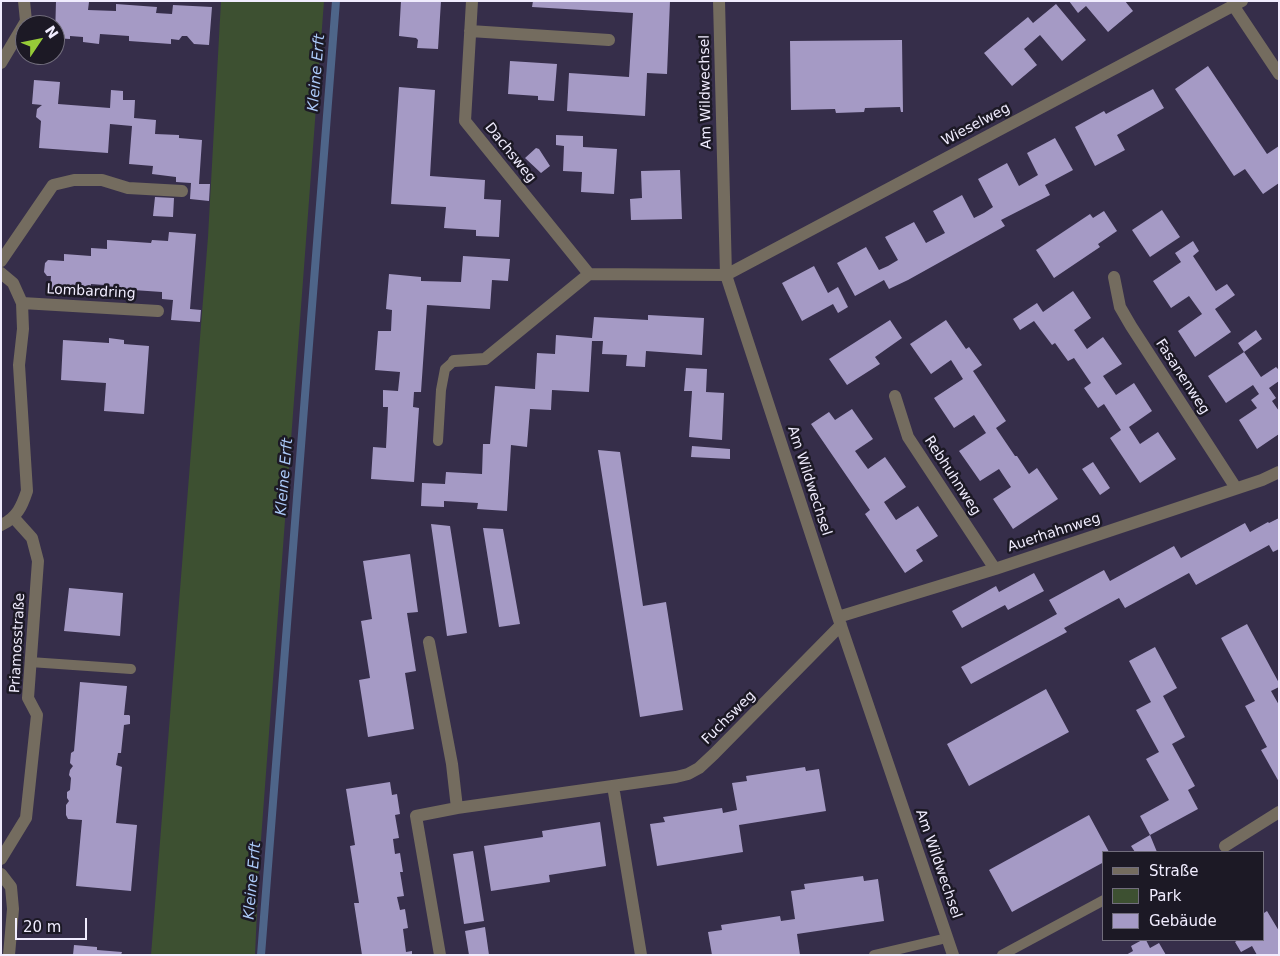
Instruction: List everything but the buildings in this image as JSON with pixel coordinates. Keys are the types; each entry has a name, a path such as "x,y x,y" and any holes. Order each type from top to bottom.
{"street":[{"path":"1,63 26,21 24,1"},
{"name":"Dachsweg","path":"472,1 464,121 589,274"},
{"name":"Am Wildwechsel","path":"719,1 726,275 839,621 953,955"},
{"path":"1237,3 1279,74"},
{"name":"Wieselweg","path":"726,275 1237,3"},
{"path":"470,31 610,40"},
{"path":"1,261 53,185 74,180 102,180 128,188 182,191"},
{"path":"1,273 13,283 22,303 23,329 19,365 27,491 21,509 14,518 1,525"},
{"path":"454,361 485,359 589,274 726,275"},
{"name":"Fasanenweg","path":"1114,277 1120,306 1131,326 1236,488"},
{"name":"Lombardring","path":"22,303 158,311"},
{"name":"Rebhuhnweg","path":"895,396 908,437 995,569"},
{"name":"Auerhahnweg","path":"839,621 1279,472"},
{"name":"Priamosstraße","path":"1,858 26,818 36,715 28,698 38,561 32,538 14,518"},
{"name":"Fuchsweg","path":"440,955 416,816 457,808 688,774 699,768 714,754 839,621"},
{"path":"429,642 452,764 457,808"},
{"path":"613,786 642,955"},
{"path":"1225,846 1279,812"},
{"path":"1,874 10,886 13,909 9,955"}],"lane":[{"path":"438,441 440,390 445,369 454,361"},
{"path":"30,662 131,669"},
{"path":"1002,955 1102,901"},
{"path":"874,955 947,938"}],"green space":[{"path":"221,1 324,1 259,866 255,955 151,955 208,237"}],"waterway":[{"name":"Kleine Erft","path":"261,955 336,1"}]}
